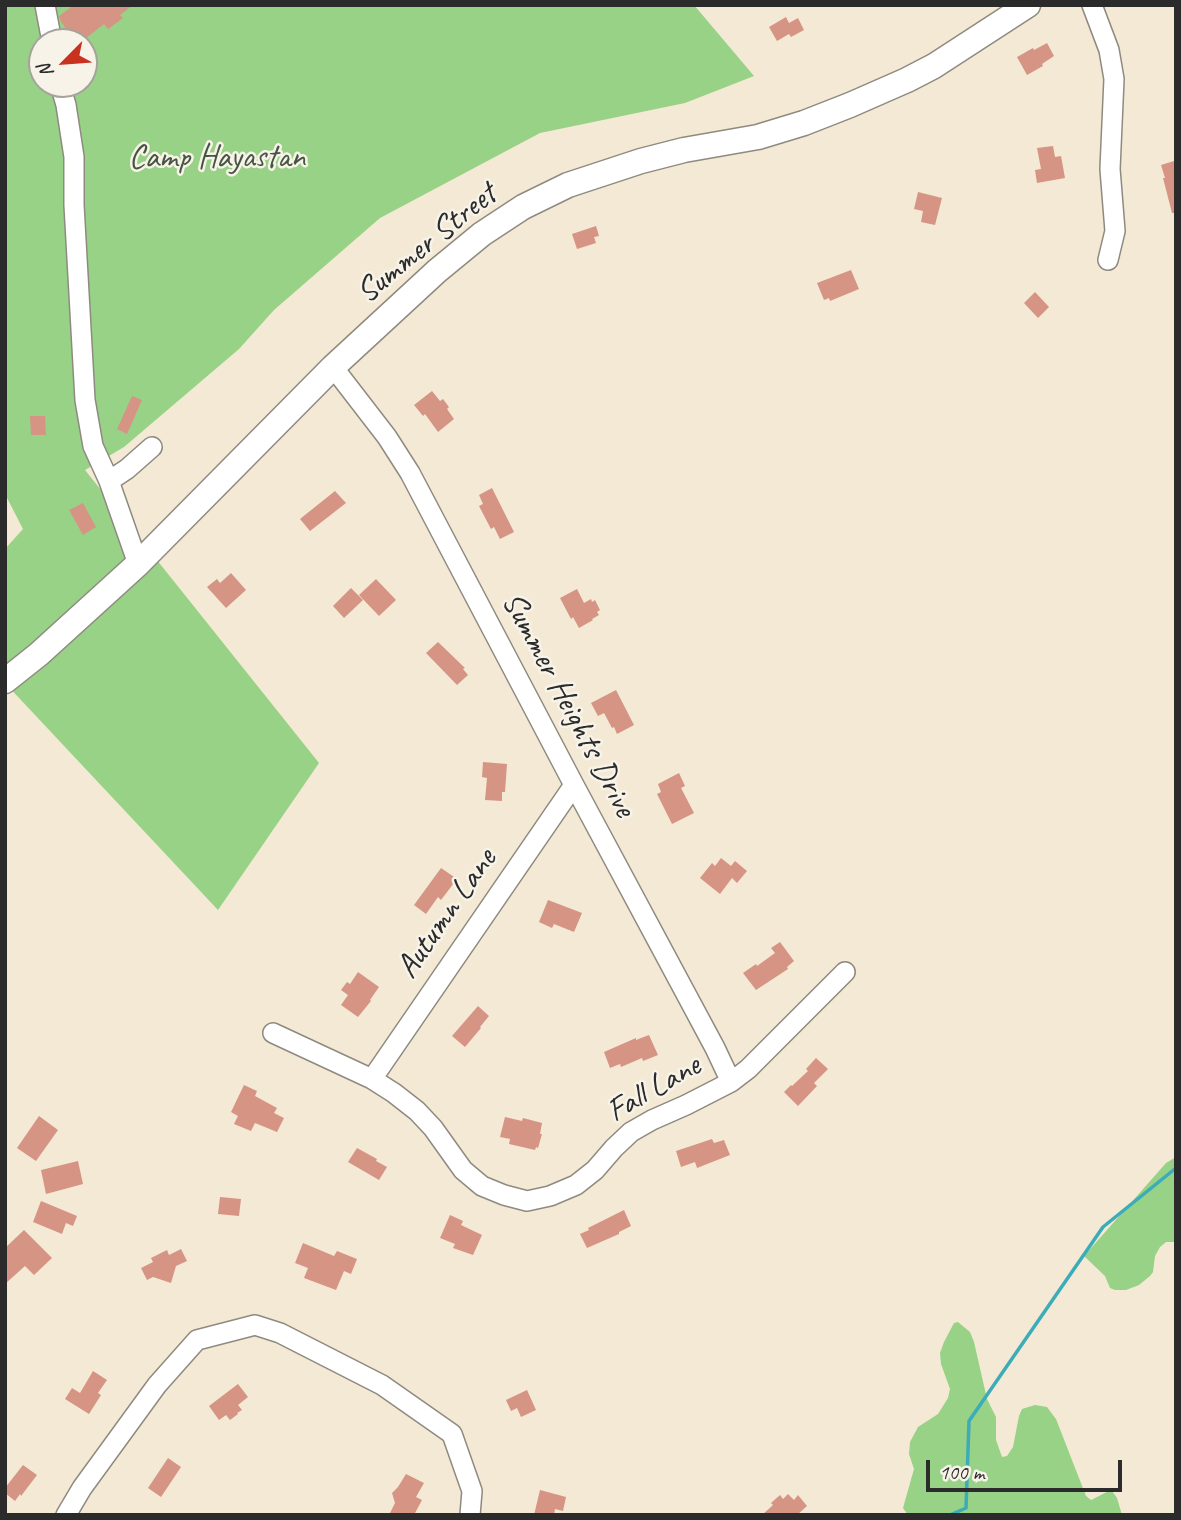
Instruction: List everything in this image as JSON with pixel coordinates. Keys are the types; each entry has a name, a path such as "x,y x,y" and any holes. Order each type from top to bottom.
{"main road":[{"name":"Summer Street","path":"5,681 39,654 138,564 332,368 437,271 482,234 523,207 568,185 684,150 758,138 850,105 934,66 1028,5"}],"street":[{"path":"45,5 49,28"},
{"path":"1093,5 1109,50 1114,79 1110,169 1115,230 1108,260"},
{"path":"64,98 74,157 85,400 93,446 109,481 138,564"},
{"name":"Summer Heights Drive","path":"332,368 387,437 411,473 574,785 716,1048 731,1082"},
{"path":"109,481 152,447"},
{"name":"Autumn Lane","path":"372,1079 574,785"},
{"name":"Fall Lane","path":"273,1033 372,1079 394,1093 417,1111 433,1128 463,1170 482,1186 527,1201 550,1196 576,1185 595,1170 631,1132 731,1082 748,1069 845,972"},
{"path":"66,1515 157,1385 197,1340 255,1325 281,1333 382,1384 452,1434 472,1491 470,1515"}],"green space":[{"name":"Camp Hayastan","path":"5,5 694,5 754,76 685,103 540,133 380,218 274,310 239,349 124,447 85,470 319,763 218,910 5,683 5,549 23,529 5,494"},
{"path":"1176,1157 1176,1242 1166,1242 1160,1247 1155,1256 1153,1272 1139,1285 1126,1290 1110,1288 1105,1276 1084,1256 1166,1163"},
{"path":"958,1322 970,1332 974,1342 987,1399 996,1417 996,1440 1002,1457 1007,1456 1013,1447 1022,1409 1035,1405 1047,1407 1056,1419 1086,1496 1091,1500 1112,1491 1122,1515 908,1515 903,1508 914,1469 909,1454 910,1442 918,1427 938,1414 948,1398 950,1389 940,1353 954,1323"}],"building":[{"path":"74,5 133,5 120,15 123,18 108,29 104,24 98,29 66,28 59,16"},
{"path":"786,17 789,23 798,18 804,30 777,41 769,27"},
{"path":"1047,43 1054,56 1027,75 1017,57"},
{"path":"1053,146 1055,157 1061,156 1065,178 1037,183 1035,170 1041,169 1037,148"},
{"path":"1174,161 1176,213 1172,213 1161,165"},
{"path":"918,192 942,198 935,225 921,222 923,211 914,209"},
{"path":"596,226 599,236 594,237 596,243 577,249 572,234"},
{"path":"851,270 859,289 830,301 829,298 824,300 817,283"},
{"path":"1035,292 1049,307 1038,318 1024,303"},
{"path":"432,391 440,401 443,399 454,419 438,432 425,414 423,416 414,405"},
{"path":"132,396 142,400 127,434 117,429"},
{"path":"30,416 45,416 46,435 31,435"},
{"path":"492,488 514,532 500,539 494,527 491,529 479,506 483,504 479,495"},
{"path":"335,491 346,503 310,531 300,519"},
{"path":"83,503 96,527 83,535 69,510"},
{"path":"231,573 246,590 226,608 207,587 217,579 220,583"},
{"path":"376,579 396,600 379,616 359,595"},
{"path":"351,588 363,600 344,618 333,606"},
{"path":"577,589 584,603 595,600 600,610 597,612 599,615 579,628 560,598"},
{"path":"438,642 465,668 463,669 468,675 457,685 426,653"},
{"path":"616,690 634,725 617,734 604,713 598,716 591,703"},
{"path":"483,762 507,764 502,801 485,800 487,778 482,777"},
{"path":"679,773 685,786 681,788 694,813 672,824 657,794 661,792 658,784"},
{"path":"721,858 731,866 735,861 747,871 737,883 732,878 720,894 700,878 712,863 715,866"},
{"path":"441,868 457,879 441,900 438,897 426,914 414,905"},
{"path":"548,900 582,913 574,932 554,924 552,928 539,922"},
{"path":"780,942 794,961 788,969 756,990 743,973 775,953 771,948"},
{"path":"358,972 379,987 358,1017 341,1005 348,995 341,990 347,982 350,984"},
{"path":"478,1006 489,1016 465,1047 452,1036"},
{"path":"649,1035 658,1055 610,1068 604,1052"},
{"path":"816,1058 828,1069 814,1083 817,1086 798,1106 784,1092 808,1071 806,1069"},
{"path":"244,1085 257,1091 255,1096 277,1108 274,1113 284,1118 277,1132 255,1123 251,1131 234,1124 238,1116 231,1112"},
{"path":"39,1116 58,1130 36,1161 17,1148"},
{"path":"505,1117 542,1123 538,1148 535,1150 509,1144 510,1139 500,1137"},
{"path":"712,1139 714,1143 724,1140 730,1155 697,1168 695,1162 681,1167 676,1151"},
{"path":"357,1148 387,1167 379,1180 348,1162"},
{"path":"78,1161 83,1184 46,1194 41,1170"},
{"path":"220,1197 241,1199 239,1216 218,1214"},
{"path":"41,1201 77,1216 73,1226 66,1223 62,1234 33,1222"},
{"path":"624,1210 631,1226 587,1248 580,1234"},
{"path":"450,1215 463,1221 461,1225 482,1235 473,1255 453,1248 455,1244 440,1238"},
{"path":"24,1230 52,1258 34,1275 25,1266 5,1284 5,1248"},
{"path":"303,1243 334,1256 337,1251 357,1259 351,1274 344,1271 336,1290 304,1278 308,1268 295,1263"},
{"path":"181,1249 187,1261 176,1266 171,1283 153,1277 147,1280 141,1268 153,1262 151,1258 167,1250 169,1255"},
{"path":"93,1371 107,1380 89,1414 65,1399 72,1388 80,1393"},
{"path":"238,1384 248,1397 238,1405 242,1410 230,1420 226,1415 219,1420 209,1406"},
{"path":"527,1390 536,1410 521,1417 517,1408 511,1411 506,1400"},
{"path":"168,1458 181,1467 161,1497 148,1488"},
{"path":"23,1465 37,1475 15,1501 5,1493 5,1488"},
{"path":"406,1474 424,1483 416,1497 422,1500 414,1515 389,1515 395,1503 392,1493"},
{"path":"540,1490 566,1497 563,1511 555,1509 554,1515 534,1515"},
{"path":"788,1494 794,1500 798,1495 807,1506 797,1515 762,1515 780,1495 783,1499"}],"waterway":[{"path":"950,1515 966,1508 969,1421 1103,1227 1176,1168"}]}
